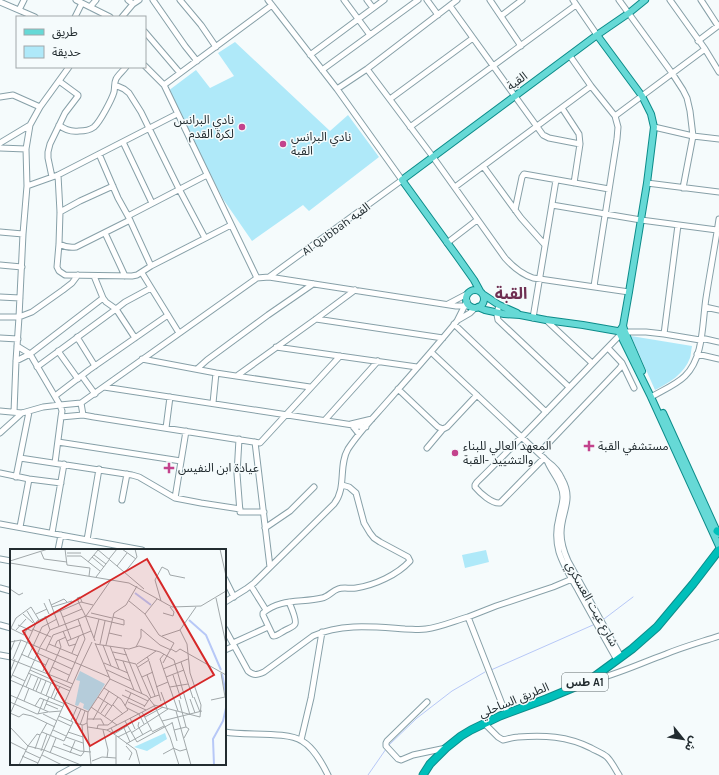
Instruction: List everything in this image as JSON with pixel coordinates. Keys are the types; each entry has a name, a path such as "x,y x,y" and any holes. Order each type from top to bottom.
{"highway":[{"name":"الطريق الساحلي","path":"423,775 430,764 461,736 500,716 587,682 619,659 657,627 719,550"}],"main road":[{"name":"القبة","path":"402,180 645,0"},
{"path":"597,35 642,96 652,114 654,127 647,183 621,333 718,533"},
{"path":"402,180 482,293 484,301 481,306 471,306"},
{"path":"520,315 499,305 482,293 474,290 469,293 466,298 471,306 498,312 583,325 621,333"},
{"path":"652,396 719,546"}],"street":[{"path":"19,10 24,0"},
{"path":"76,0 108,16"},
{"path":"90,7 96,0"},
{"path":"128,0 133,4"},
{"path":"125,16 133,4 139,0"},
{"path":"153,0 197,61"},
{"path":"180,0 216,47"},
{"path":"268,0 337,89 402,180"},
{"path":"344,0 370,35"},
{"path":"367,0 373,8"},
{"path":"310,55 384,0"},
{"path":"322,70 418,0"},
{"path":"427,0 438,15"},
{"path":"337,89 457,0"},
{"path":"490,0 521,46"},
{"path":"501,16 522,0"},
{"path":"619,0 672,73 687,98 693,136 683,188"},
{"path":"670,0 719,72"},
{"path":"698,40 719,25 701,0"},
{"path":"0,2 33,16"},
{"path":"410,128 521,46 575,2 597,35"},
{"path":"76,16 82,3"},
{"path":"164,85 272,5"},
{"path":"450,6 543,135 549,138 580,144"},
{"path":"146,33 180,73"},
{"path":"390,98 473,38"},
{"path":"615,116 705,50"},
{"path":"570,56 615,116 618,127 594,286"},
{"path":"146,67 164,85 257,278"},
{"path":"14,412 23,234 27,186 26,149 30,125 40,107 68,68"},
{"path":"59,125 63,129 70,132 87,130 94,127 102,117 114,93 117,78 125,68"},
{"path":"367,68 510,264 527,276 629,292"},
{"path":"52,177 49,166 48,152 50,144 66,113 78,96 78,94 59,81"},
{"path":"115,86 129,93 141,112 205,238"},
{"path":"455,187 591,86"},
{"path":"0,96 13,95 40,107"},
{"path":"562,108 580,134 580,144 574,183"},
{"path":"27,186 58,176 177,114"},
{"path":"0,143 30,125"},
{"path":"654,127 693,136 719,139"},
{"path":"123,142 152,203"},
{"path":"0,148 26,149"},
{"path":"99,154 151,266"},
{"path":"483,166 529,228 545,245"},
{"path":"515,210 523,175 526,174 609,189"},
{"path":"59,244 64,247 76,248 105,233 152,203 207,175"},
{"path":"58,176 60,212 57,267 59,271 65,275 137,275 151,266 231,225"},
{"name":"Al Qubbah القبه","path":"269,277 402,180"},
{"path":"534,318 556,180"},
{"path":"647,183 719,192"},
{"path":"60,212 113,186"},
{"path":"552,205 641,220 717,230"},
{"path":"652,396 677,383 684,377 694,363 700,339 719,219"},
{"path":"447,243 477,220"},
{"path":"664,334 678,225"},
{"path":"0,232 23,234"},
{"path":"105,233 125,276"},
{"path":"0,265 22,267"},
{"path":"142,273 179,333"},
{"path":"0,317 20,317 32,312 52,299 72,283 78,275"},
{"path":"94,276 106,302 116,309 135,338"},
{"path":"0,411 22,413 43,407 81,403 257,278 269,277 448,304 471,306"},
{"path":"197,369 268,314 313,284"},
{"path":"37,367 125,302 151,288"},
{"path":"238,375 354,290"},
{"path":"448,304 469,293"},
{"path":"0,297 20,298"},
{"path":"16,361 30,354 104,298"},
{"path":"499,305 498,320 569,387"},
{"path":"455,323 470,313 471,306"},
{"path":"226,601 251,586 334,504 340,495 347,452 359,434 471,306"},
{"path":"705,307 719,310"},
{"path":"55,396 168,315"},
{"path":"316,319 443,338"},
{"path":"546,320 592,363"},
{"path":"455,323 546,412"},
{"path":"544,458 500,503 497,504 475,487 476,484 621,333 646,332 719,342"},
{"path":"77,337 95,366"},
{"path":"0,338 18,340"},
{"path":"17,346 30,354 55,396 62,411 55,463"},
{"path":"276,347 418,367"},
{"path":"608,348 622,365 634,388"},
{"path":"58,350 95,394"},
{"name":"شارع عيت العسكري","path":"431,352 548,462 562,490 562,504 558,519 557,534 560,553 619,659"},
{"path":"697,354 719,360"},
{"path":"61,416 83,415 186,432 260,442 340,356"},
{"path":"142,360 310,387"},
{"path":"325,420 378,362"},
{"path":"539,453 622,365"},
{"path":"213,403 216,373"},
{"path":"104,387 366,427"},
{"path":"398,389 438,427 442,429"},
{"path":"427,448 442,429 447,427 477,395"},
{"path":"166,428 170,397"},
{"path":"81,403 83,415"},
{"path":"16,477 29,412"},
{"path":"0,433 22,413"},
{"path":"351,424 372,419"},
{"path":"351,424 359,434"},
{"path":"175,498 186,432"},
{"path":"239,440 237,474 240,509"},
{"path":"58,442 181,461"},
{"path":"255,442 270,567"},
{"path":"20,458 126,474 139,477 175,498 240,509 240,512 264,512"},
{"path":"52,533 64,464"},
{"path":"87,540 99,469"},
{"path":"0,474 61,483"},
{"path":"122,500 126,474"},
{"path":"20,527 29,479"},
{"path":"289,602 296,621 294,625 274,636 271,634 263,614 266,610 281,603 289,602 322,598 338,589 363,587 388,577 410,560 408,557 374,538 364,523 356,493 348,487 342,485"},
{"path":"266,528 290,511 314,487"},
{"path":"0,524 87,540 114,547 133,549"},
{"path":"58,549 61,535"},
{"path":"0,559 10,561"},
{"name":"شارع عيت العسكري","path":"565,562 572,579 619,659"},
{"path":"226,631 248,671 254,675 258,675 313,636 322,632 333,629 354,627 426,629 448,625 572,579"},
{"path":"226,581 234,596"},
{"path":"251,586 266,610"},
{"path":"0,588 10,591"},
{"path":"468,617 502,704 509,713"},
{"path":"0,625 10,628"},
{"path":"226,649 233,644 268,627"},
{"path":"301,740 311,698 322,632"},
{"path":"587,682 617,673 719,636"},
{"path":"0,655 10,657"},
{"path":"427,702 387,741 386,746 398,759 401,760 413,755 446,748"},
{"path":"500,716 502,704"},
{"path":"484,723 503,740 522,737 554,737 581,743 606,756 619,775"},
{"path":"226,732 277,735 301,740 309,746 322,762 328,775"},
{"path":"59,775 77,765"}],"green space":[{"name":"نادي البرانس القبة","path":"235,42 330,131 348,115 379,157 309,211 303,205 252,241 223,199 168,91 196,70 210,88 234,76 218,53"},
{"path":"631,336 692,346 690,358 680,373 671,381 655,390"},
{"path":"486,550 489,562 465,568 462,555"}],"waterway":[{"path":"604,619 633,597"},
{"path":"491,670 593,625"},
{"path":"389,745 417,718 452,691 485,672"},
{"path":"368,775 386,749"}],"place":[{"name":"نادي البرانس لكرة القدم","path":"242,127"},
{"name":"نادي البرانس القبة","path":"283,144"},
{"name":"مستشفي القبة","path":"589,446"},
{"name":"المعهد العالي للبناء والتشييد -القبة","path":"455,453"},
{"name":"عيادة ابن النفيس","path":"169,468"}],"district":[{"name":"القبة","path":"511,293"}]}
